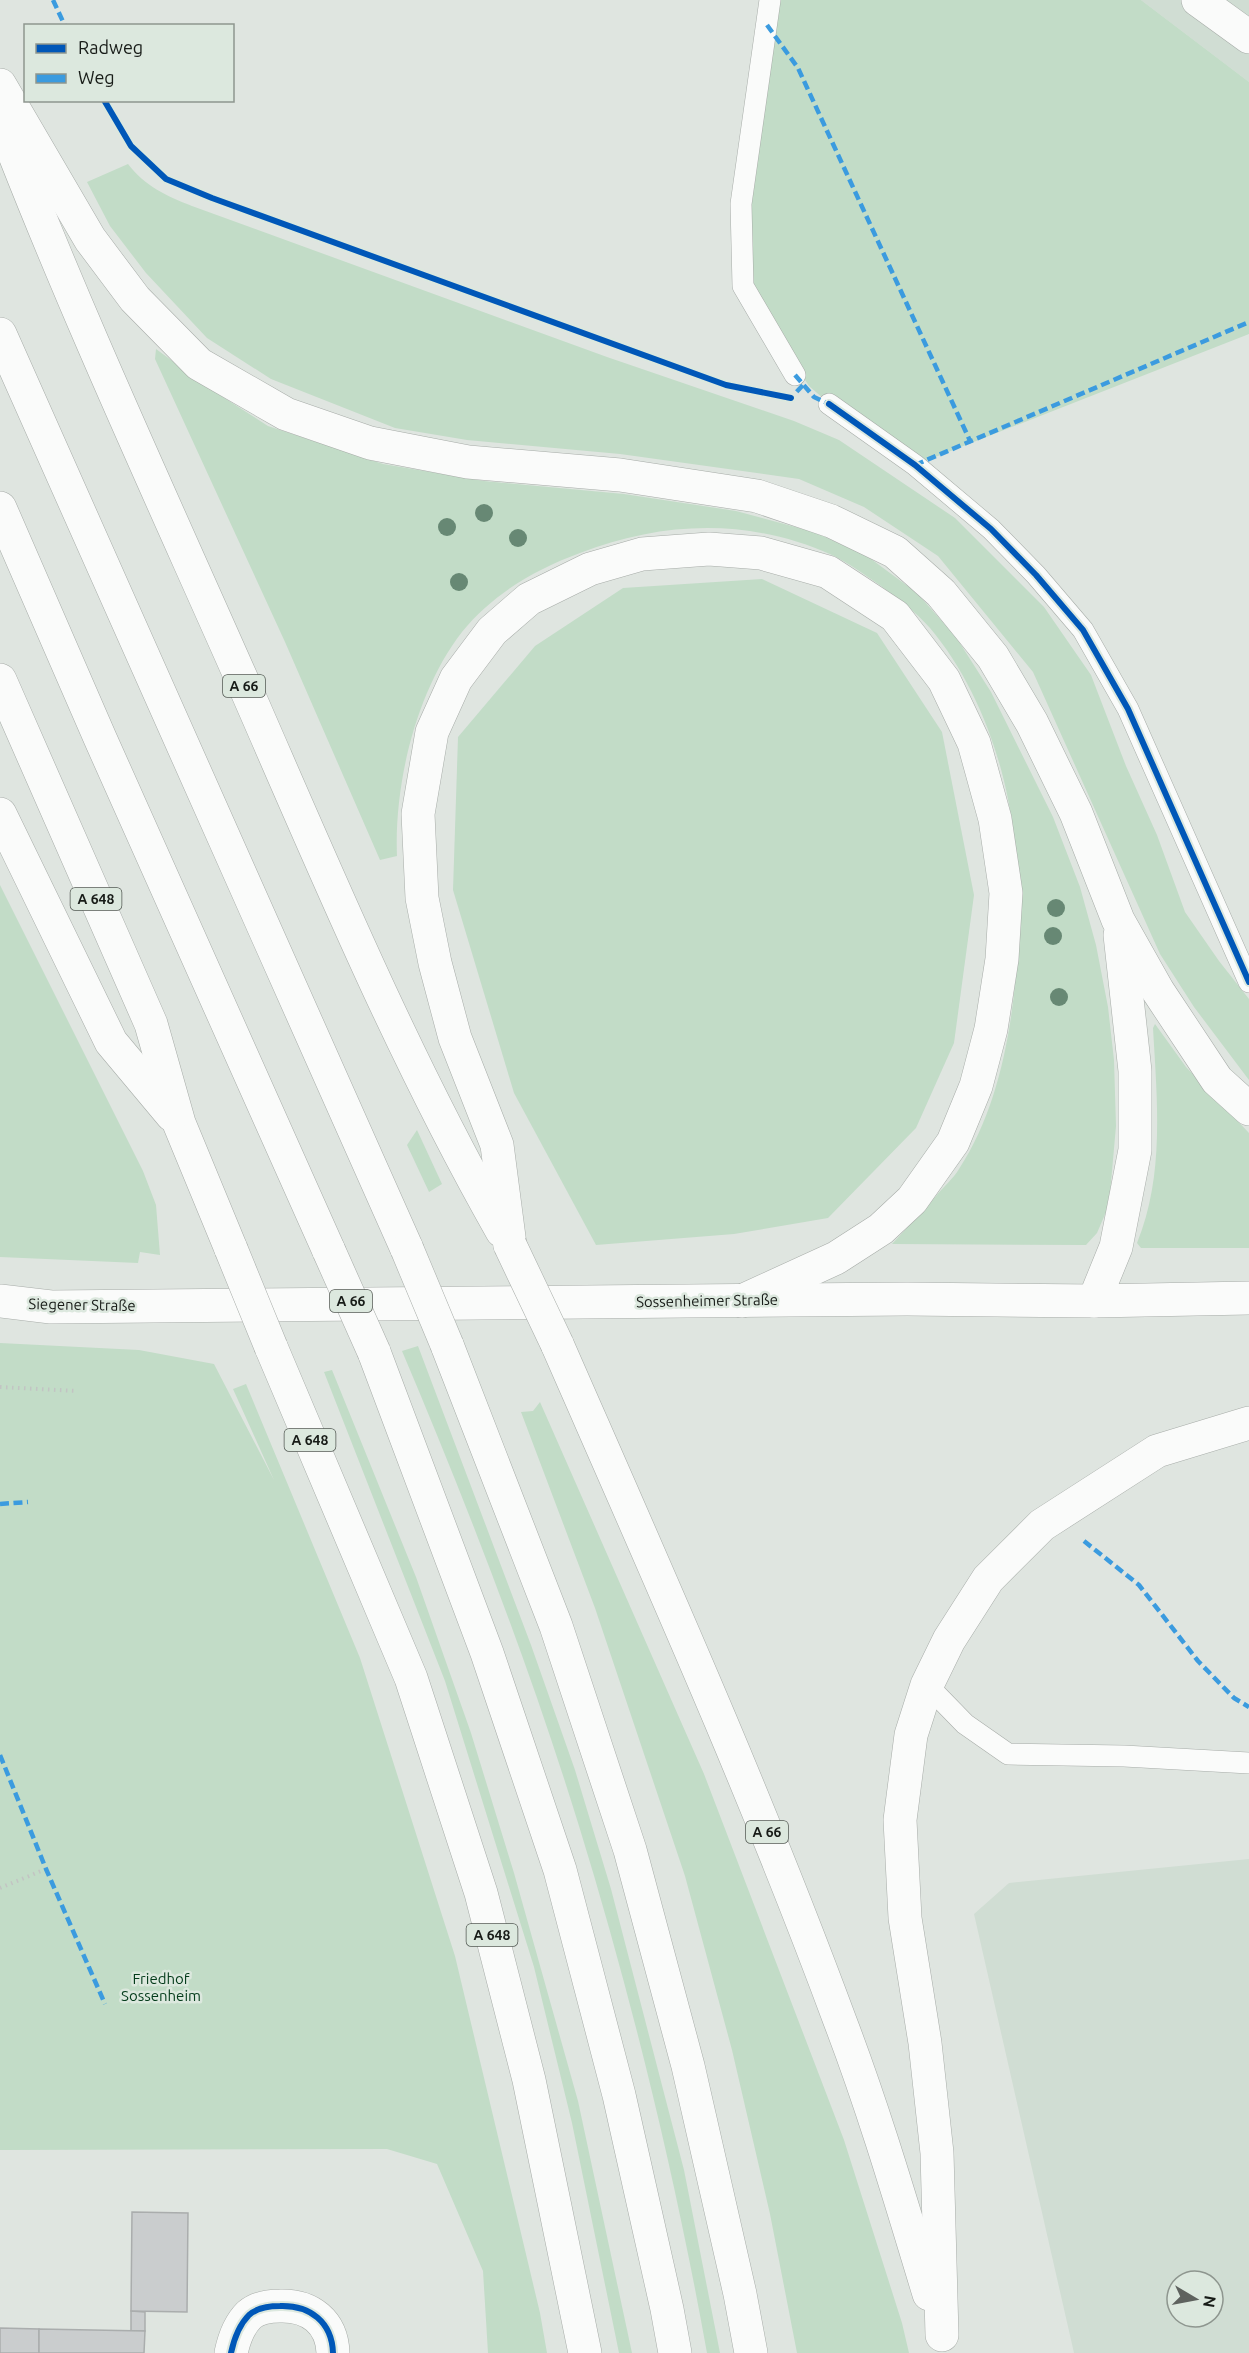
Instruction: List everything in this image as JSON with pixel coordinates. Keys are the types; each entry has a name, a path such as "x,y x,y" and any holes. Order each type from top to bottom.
{"main road":[{"path":"1198,0 1249,37"},
{"path":"0,85 90,239 135,299 199,364 286,414 370,443 468,462 620,474 757,496 831,521 895,552 941,593 993,657 1032,723 1076,813 1118,920 1158,992 1217,1080 1249,1109"},
{"name":"A 66","path":"0,116 50,244 353,936 458,1152 510,1245 557,1344 752,1792 844,2032 882,2141 945,2344"},
{"path":"0,334 407,1249 556,1626 630,1850 688,2066 740,2294 751,2353"},
{"name":"A 66","path":"0,508 374,1352 487,1653 560,1870 619,2095 675,2353"},
{"path":"510,1245 497,1146 455,1038 435,963 422,898 418,814 432,732 456,679 492,631 530,599 590,569 642,554 709,549 760,553 828,572 895,616 944,680 974,743 995,819 1005,893 1002,959 991,1029 976,1086 953,1142 912,1200 880,1229 836,1257 742,1301"},
{"name":"A 648","path":"0,680 151,1024 179,1123 411,1678 482,1893 529,2080 585,2353"},
{"name":"A 648","path":"0,814 111,1042 179,1123"},
{"path":"1094,1301 1116,1247 1135,1150 1135,1071 1118,920"},
{"name":"Sossenheimer Straße","path":"164,1306 742,1301 1094,1301 1249,1298"},
{"name":"Siegener Straße","path":"0,1301 51,1307 164,1306"},
{"path":"945,2344 937,2153 925,2043 905,1918 900,1820 911,1735 927,1685 949,1640 988,1579 1042,1525 1157,1451 1249,1423"},
{"path":"1157,1451 1249,1433"},
{"path":"231,2353 238,2329 251,2314 270,2306 295,2306 312,2313 325,2326 333,2342 333,2353"}],"lane":[{"path":"770,0 741,204 743,286 795,375"},
{"path":"829,405 915,465 991,529 1036,575 1083,630 1128,709 1249,982"},
{"path":"927,1685 965,1724 1008,1754 1124,1756 1249,1763"}],"path":[{"path":"0,1387 77,1391"},
{"path":"0,1888 46,1869"}],"shaded area":[{"path":"1141,0 1249,0 1249,82"},
{"path":"1249,1859 1249,2353 1074,2353 974,1914 1009,1883"}],"green space":[{"path":"772,0 1141,0 1249,82 1249,334 915,465 848,420 809,386 743,286"},
{"path":"128,164 157,190 192,206 607,357 794,421 839,440 955,518 1044,607 1091,675 1126,766 1157,835 1185,912 1249,999 1249,1080 1194,1007 1160,954 1033,672 938,556 864,507 799,479 620,454 467,440 395,428 271,379 207,338 146,273 110,226 87,182"},
{"path":"156,349 212,390 268,426 383,464 484,481 624,494 736,511 814,532 867,556 917,593 956,637 991,692 1053,817 1080,887 1096,945 1108,1007 1114,1060 1116,1126 1109,1205 1097,1233 1086,1245 892,1244 957,1173 982,1126 991,1104 1004,1056 1016,975 1015,849 1005,784 997,755 976,701 947,650 919,617 881,586 832,555 801,543 738,530 706,528 643,535 612,542 547,567 515,585 487,606 462,632 446,656 420,710 411,739 399,799 397,856 380,860 285,642 155,359"},
{"path":"762,579 877,633 942,732 974,895 954,1043 916,1128 828,1218 734,1234 596,1245 514,1093 453,890 458,737 535,646 623,588"},
{"path":"0,885 143,1171 156,1205 160,1255 140,1252 138,1263 0,1257"},
{"path":"1155,1024 1186,1067 1249,1133 1249,1248 1141,1248 1137,1243 1152,1191 1155,1164 1157,1110 1153,1028"},
{"path":"417,1130 442,1184 429,1192 407,1145"},
{"name":"Friedhof Sossenheim","path":"0,1343 139,1350 214,1364 274,1480 233,1389 246,1384 360,1658 455,1956 540,2313 547,2353 488,2353 483,2271 437,2164 387,2149 0,2150"},
{"path":"418,1346 531,1645 575,1770 611,1889 684,2170 720,2353 707,2353 681,2220 651,2087 617,1956 560,1765 496,1586 402,1351"},
{"path":"332,1370 416,1577 471,1733 514,1873 578,2101 632,2353 619,2353 572,2123 534,1967 445,1681 324,1372"},
{"path":"540,1402 704,1774 844,2140 902,2323 909,2353 797,2353 770,2214 732,2050 685,1876 595,1608 521,1412 533,1411"}],"building":[{"path":"132,2212 188,2213 187,2312 131,2311"},
{"path":"131,2311 145,2312 145,2331 131,2331"},
{"path":"0,2328 39,2329 39,2353 0,2353"},
{"path":"39,2329 145,2331 144,2353 39,2353"}],"marked path":[{"path":"53,0 64,24"},
{"path":"767,25 798,68 971,443"},
{"path":"915,465 1249,322"},
{"path":"795,375 814,397 829,404"},
{"path":"786,397 791,398 803,385"},
{"path":"0,1504 28,1502"},
{"path":"1084,1541 1139,1585 1198,1661 1234,1698 1249,1707"},
{"path":"0,1755 46,1869 105,2004"}],"cycle path":[{"path":"105,102 131,146 166,179 212,198 726,385 791,398"},
{"path":"829,404 915,465 991,529 1036,575 1083,630 1128,709 1249,982"},
{"path":"231,2353 242,2323 256,2311 272,2306 291,2306 310,2312 317,2317 329,2332 333,2353"}]}
